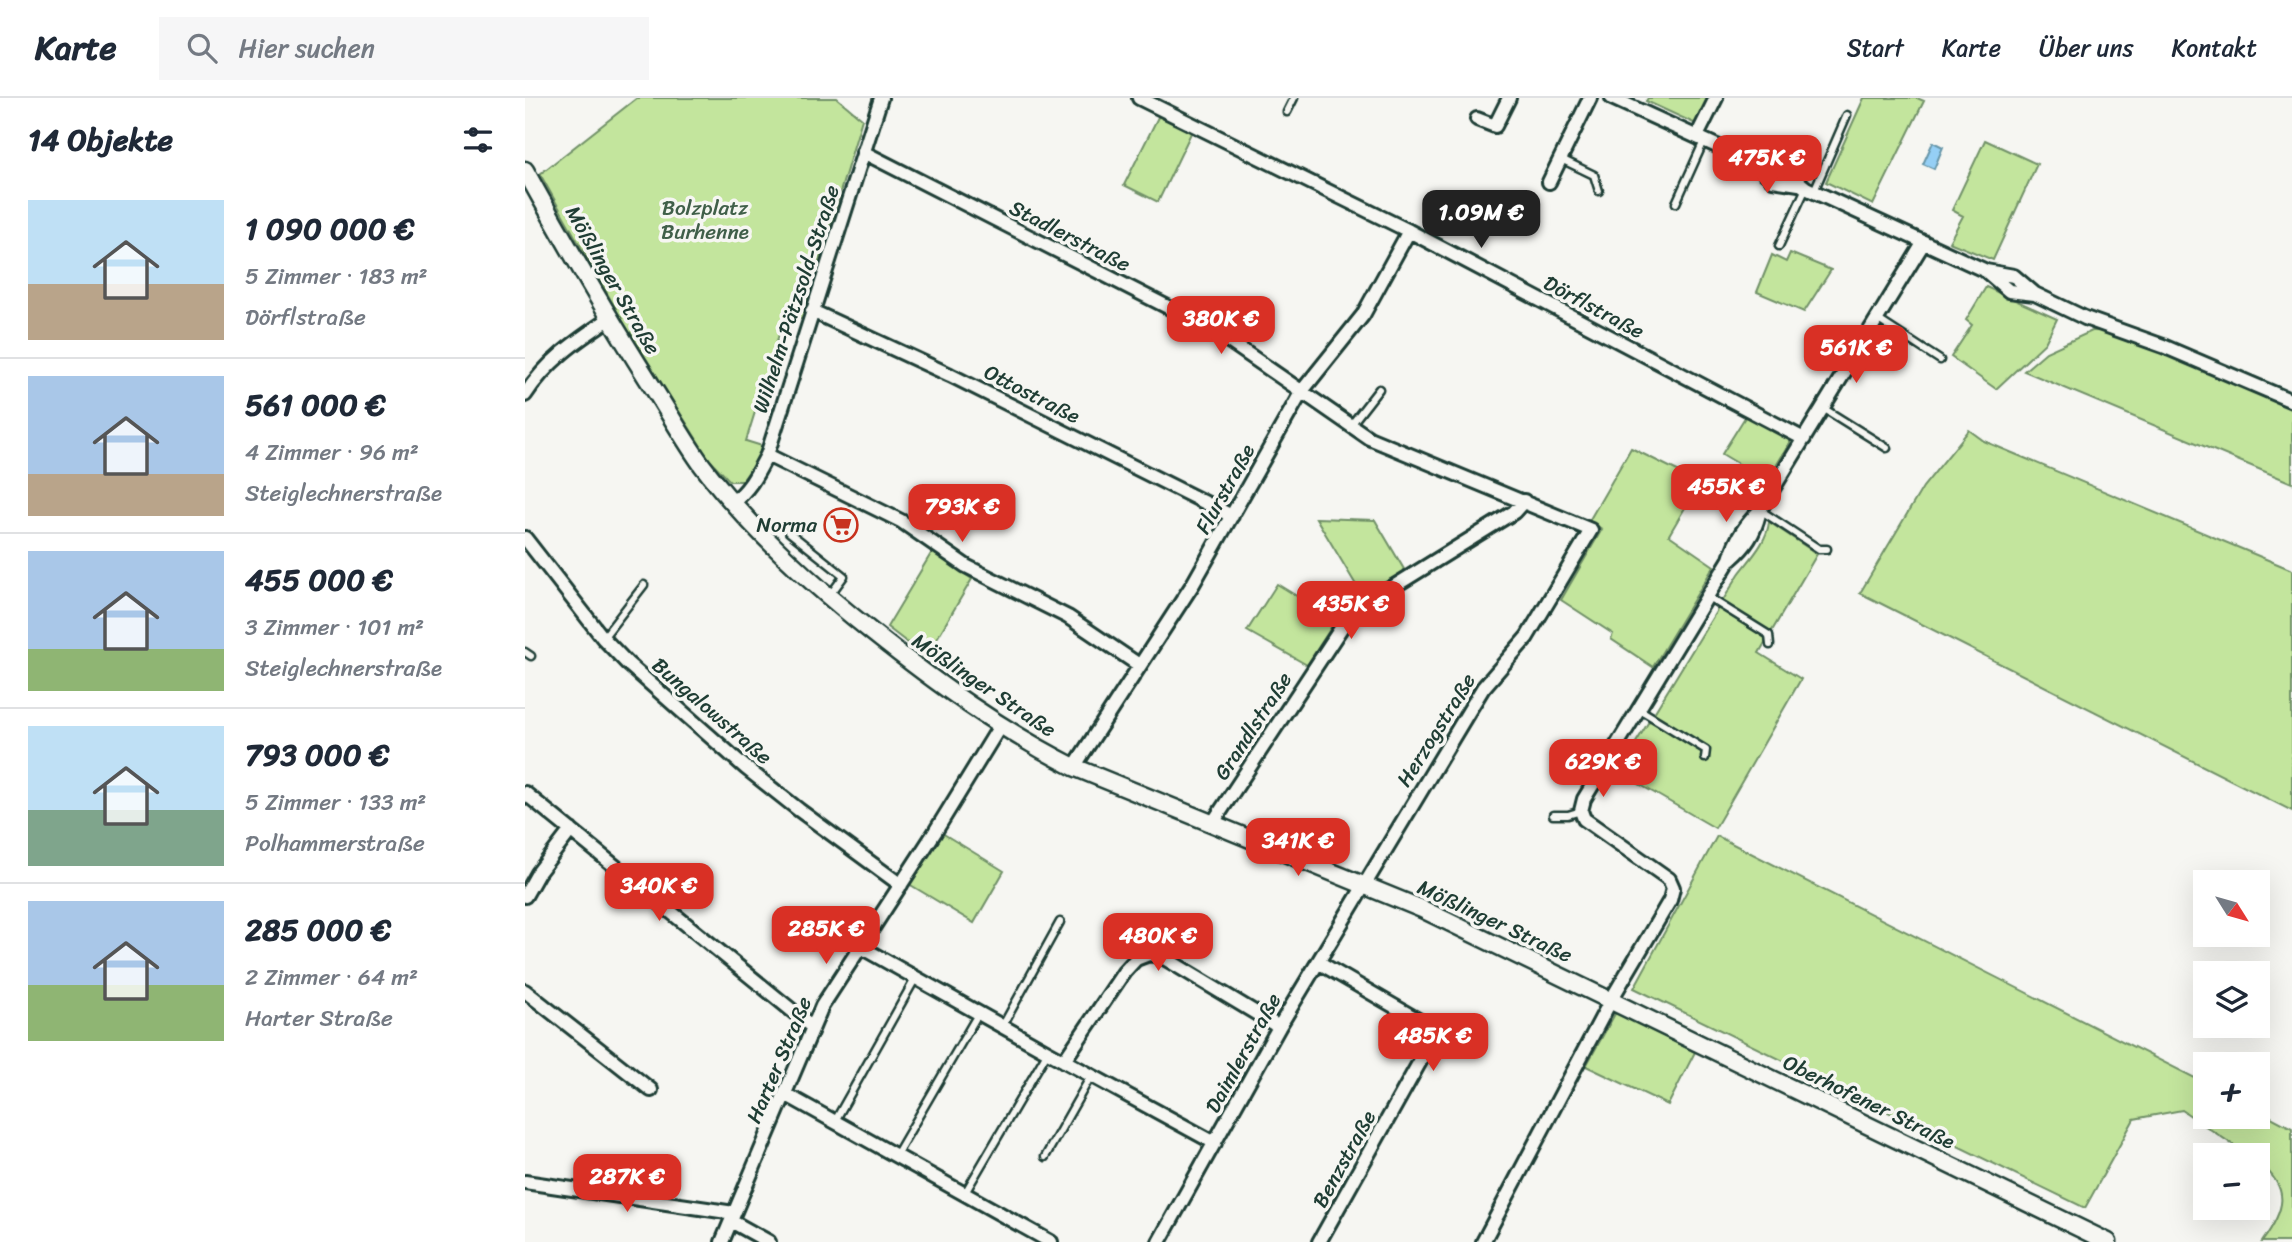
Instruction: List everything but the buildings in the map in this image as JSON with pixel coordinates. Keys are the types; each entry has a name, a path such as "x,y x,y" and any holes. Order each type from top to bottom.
{"street":[{"name":"Wilhelm-Pätzsold-Straße","path":"732,503 745,493 753,482 767,454 881,98"},
{"name":"Dörflstraße","path":"1139,98 1409,231 1804,439"},
{"path":"1477,119 1495,126 1509,98"},
{"path":"1549,182 1590,98"},
{"path":"1612,98 1754,163 1780,167 1807,188 1986,271 2009,291 2035,294 2085,318 2163,346 2292,401"},
{"path":"1701,138 1716,98"},
{"name":"Stadlerstraße","path":"863,152 1213,330 1369,438 1591,530"},
{"name":"Mößlinger Straße","path":"526,175 609,319 701,464 732,503 768,540 828,596 908,661 1000,726 1074,767 1422,909 1611,1000"},
{"name":"Flurstraße","path":"1074,767 1169,623 1302,391 1363,315 1409,231"},
{"path":"1483,1242 1611,1000 1669,900 1673,888 1669,879 1584,819 1581,811 1584,799 1730,559 1743,549 1754,533 1760,510 1924,242"},
{"name":"Ottostraße","path":"812,311 950,375 1232,516"},
{"path":"525,395 534,381 560,354 609,319"},
{"path":"767,454 901,521 966,566 1067,617 1139,665"},
{"name":"Grandlstraße","path":"1212,824 1351,613 1514,512 1524,501"},
{"name":"Herzogstraße","path":"1366,885 1483,688 1527,638 1591,530"},
{"name":"Bungalowstraße","path":"525,538 603,638 635,670 746,768 901,885"},
{"name":"Harter Straße","path":"722,1242 811,1026 839,976 901,885 1000,726"},
{"path":"525,793 811,1026"},
{"path":"525,896 538,873 571,830"},
{"name":"Daimlerstraße","path":"1159,1242 1279,1027 1366,885"},
{"path":"859,946 1215,1143"},
{"path":"1064,1061 1124,972 1136,959 1149,954 1161,956 1279,1027"},
{"name":"Benzstraße","path":"1318,962 1437,1031 1319,1242"},
{"path":"525,992 651,1090"},
{"name":"Oberhofener Straße","path":"1611,1000 2108,1242"},
{"path":"785,1094 1051,1242"},
{"path":"525,1182 733,1217 769,1242"}],"lane":[{"path":"1287,113 1294,98"},
{"path":"1779,246 1847,115"},
{"path":"1676,203 1701,138"},
{"path":"1560,159 1594,175 1599,191"},
{"path":"1877,319 1940,360"},
{"path":"1351,425 1379,389"},
{"path":"1823,408 1887,448"},
{"path":"1760,510 1819,549 1827,550"},
{"path":"789,532 844,576 828,596"},
{"path":"603,638 643,585"},
{"path":"1708,597 1769,635 1770,645"},
{"path":"1639,709 1706,750 1705,758"},
{"path":"1553,815 1568,816 1581,811"},
{"path":"1002,1027 1060,922"},
{"path":"835,1121 915,979"},
{"path":"896,1155 978,1014"},
{"path":"965,1193 1048,1052"},
{"path":"1045,1157 1091,1076"}],"green space":[{"name":"Bolzplatz Burhenne","path":"637,98 837,98 862,119 802,319 785,315 746,441 762,446 760,456 742,481 730,481 709,459 622,320 540,174"},
{"path":"1648,98 1710,98 1698,125 1646,101"},
{"path":"1864,98 1917,98 1924,101 1873,205 1826,182"},
{"path":"1159,115 1192,131 1158,202 1124,185"},
{"path":"1985,140 2037,164 1993,260 1949,242 1963,216 1952,210"},
{"path":"1790,253 1831,270 1804,312 1757,292 1772,255 1786,262"},
{"path":"1986,287 2057,319 2045,343 1996,389 1951,357 1972,325 1966,320"},
{"path":"2092,331 2119,334 2292,406 2292,483 2024,371 2046,352"},
{"path":"1747,414 1791,441 1767,481 1722,454"},
{"path":"1969,430 1984,441 2292,570 2292,811 1860,593 1923,487"},
{"path":"1631,448 1700,482 1669,535 1714,566 1653,667 1611,639 1613,634 1561,600 1602,529 1589,521"},
{"path":"1316,518 1375,520 1405,571 1362,595"},
{"path":"1769,522 1817,554 1759,653 1801,679 1715,828 1618,772 1739,574 1762,543"},
{"path":"932,552 972,579 926,657 887,627"},
{"path":"1277,584 1336,620 1307,665 1247,631"},
{"path":"942,833 1004,871 974,923 909,884"},
{"path":"1717,836 2193,1077 2193,1118 2182,1110 2134,1119 2085,1208 1634,988"},
{"path":"1616,1012 1695,1052 1668,1105 1586,1066"},
{"path":"2270,1116 2292,1128 2292,1242 2262,1242 2276,1220 2281,1200 2276,1181 2270,1173 2270,1143 2230,1143 2210,1129 2270,1129"}],"water":[{"path":"1933,142 1943,147 1934,169 1923,164"}],"place":[{"name":"Norma","path":"841,525"}]}
